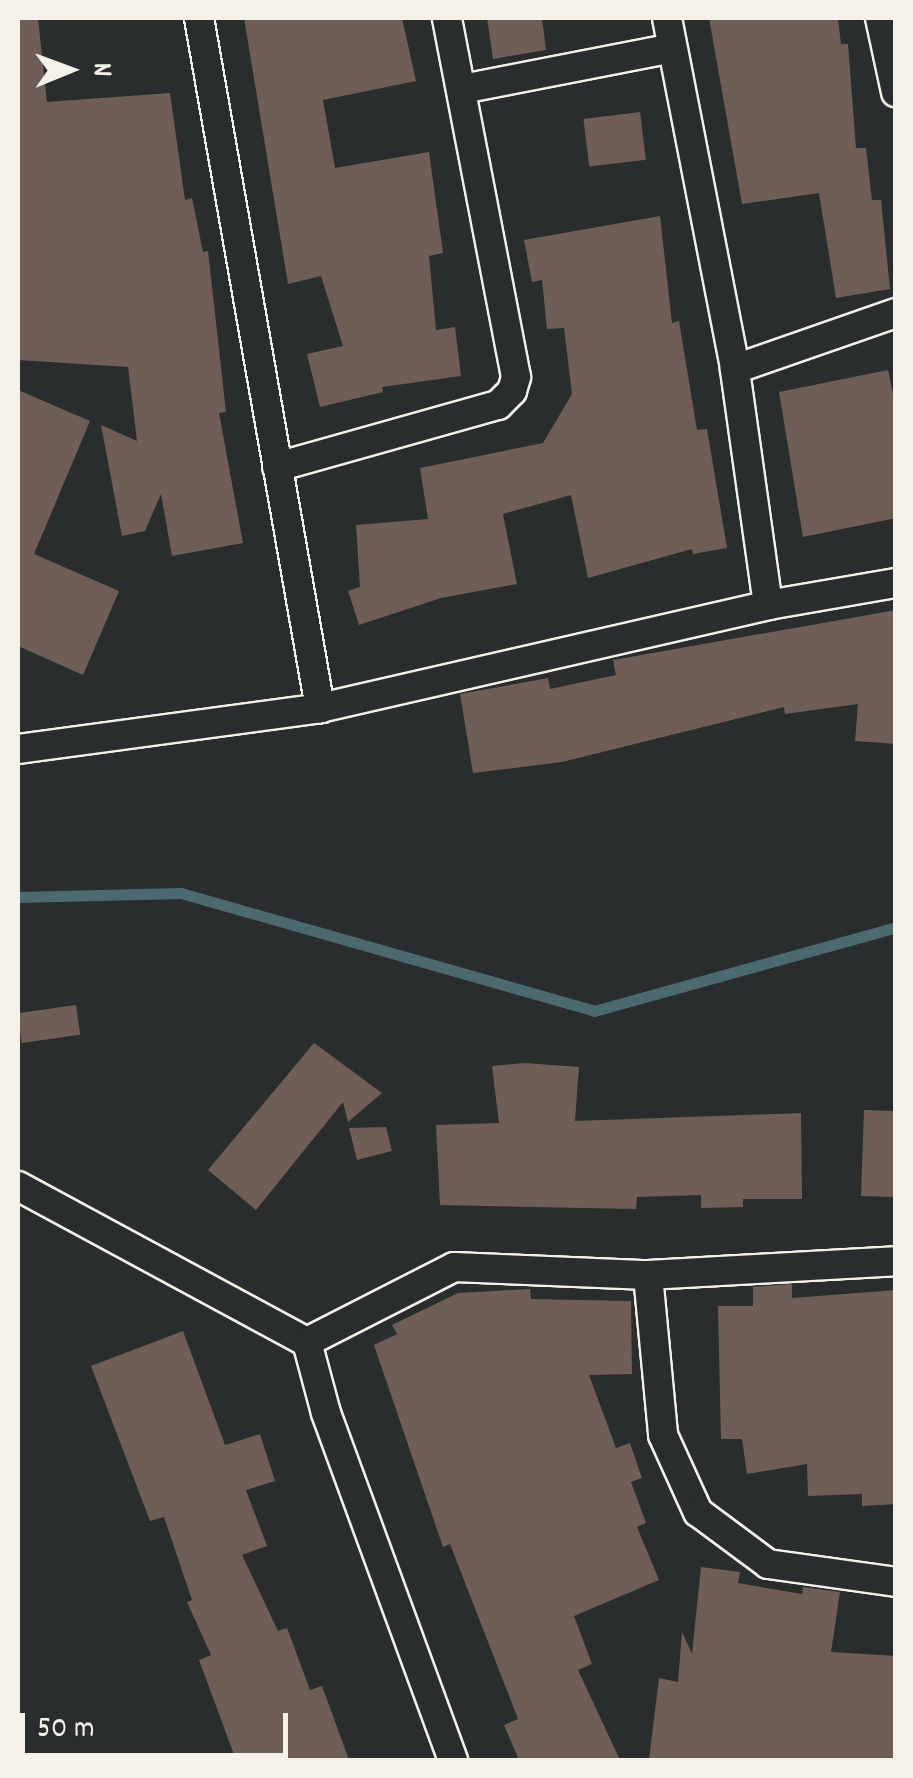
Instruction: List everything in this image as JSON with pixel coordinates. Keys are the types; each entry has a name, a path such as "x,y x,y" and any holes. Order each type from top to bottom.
{"street":[{"path":"199,18 320,708"},
{"path":"277,466 498,405 512,392 516,376 447,18"},
{"path":"667,18 735,369 768,606"},
{"path":"880,18 896,92"},
{"path":"462,89 672,48"},
{"path":"735,369 896,313"},
{"path":"18,749 320,708 768,606 896,583"},
{"path":"18,1186 307,1342 326,1413 453,1760"},
{"path":"307,1342 454,1267 648,1274 896,1262"},
{"path":"648,1274 664,1436 698,1512 768,1564 896,1582"}],"building":[{"path":"18,18 38,18 47,102 170,93 185,200 192,198 203,252 208,251 226,412 219,413 243,543 172,556 161,494 145,531 122,536 101,425 137,441 128,367 18,360"},
{"path":"244,18 402,18 416,81 323,100 335,168 429,152 443,253 429,256 436,330 455,327 461,376 382,387 383,392 320,407 307,354 343,346 321,276 288,284"},
{"path":"487,18 542,18 546,50 493,59"},
{"path":"709,18 838,18 841,44 848,44 856,148 866,148 872,200 881,200 890,289 836,298 819,193 742,204"},
{"path":"640,112 646,160 589,167 583,119"},
{"path":"660,216 672,323 679,321 697,430 707,429 727,548 693,554 692,549 588,578 571,495 503,514 517,584 441,598 359,625 348,591 360,587 356,525 428,519 420,468 543,443 572,394 564,328 547,329 542,280 532,282 524,240"},
{"path":"888,370 896,409 896,518 803,537 779,392"},
{"path":"18,390 90,421 34,554 119,591 83,675 18,646"},
{"path":"896,610 896,744 855,741 858,704 785,714 784,707 562,762 473,773 460,694 548,678 550,689 616,675 613,660"},
{"path":"76,1005 80,1035 22,1043 18,1013"},
{"path":"314,1043 382,1093 348,1122 343,1102 256,1210 208,1170"},
{"path":"524,1063 579,1067 575,1121 801,1113 802,1199 743,1199 743,1207 701,1208 701,1195 637,1197 636,1209 440,1205 436,1125 499,1123 492,1066"},
{"path":"864,1110 896,1111 893,1197 861,1196"},
{"path":"386,1127 392,1151 357,1160 349,1128"},
{"path":"792,1284 792,1298 896,1290 896,1504 862,1506 862,1494 808,1496 807,1464 747,1474 742,1439 721,1439 718,1306 753,1306 753,1287"},
{"path":"530,1289 531,1299 631,1301 632,1374 589,1375 616,1448 630,1443 642,1478 631,1482 646,1523 637,1527 659,1580 574,1616 592,1664 578,1670 620,1760 519,1760 504,1725 518,1719 450,1544 443,1547 374,1345 397,1334 392,1325 458,1293"},
{"path":"183,1331 225,1445 260,1434 275,1481 246,1490 267,1546 242,1555 278,1631 287,1628 310,1690 322,1686 349,1760 236,1760 199,1660 211,1655 187,1602 192,1600 164,1517 150,1521 91,1366"},
{"path":"701,1567 740,1572 738,1583 802,1594 803,1587 840,1592 831,1652 896,1656 896,1760 649,1760 659,1678 678,1682 682,1632 692,1654"}],"waterway":[{"path":"18,897 181,893 594,1011 896,927"}]}
